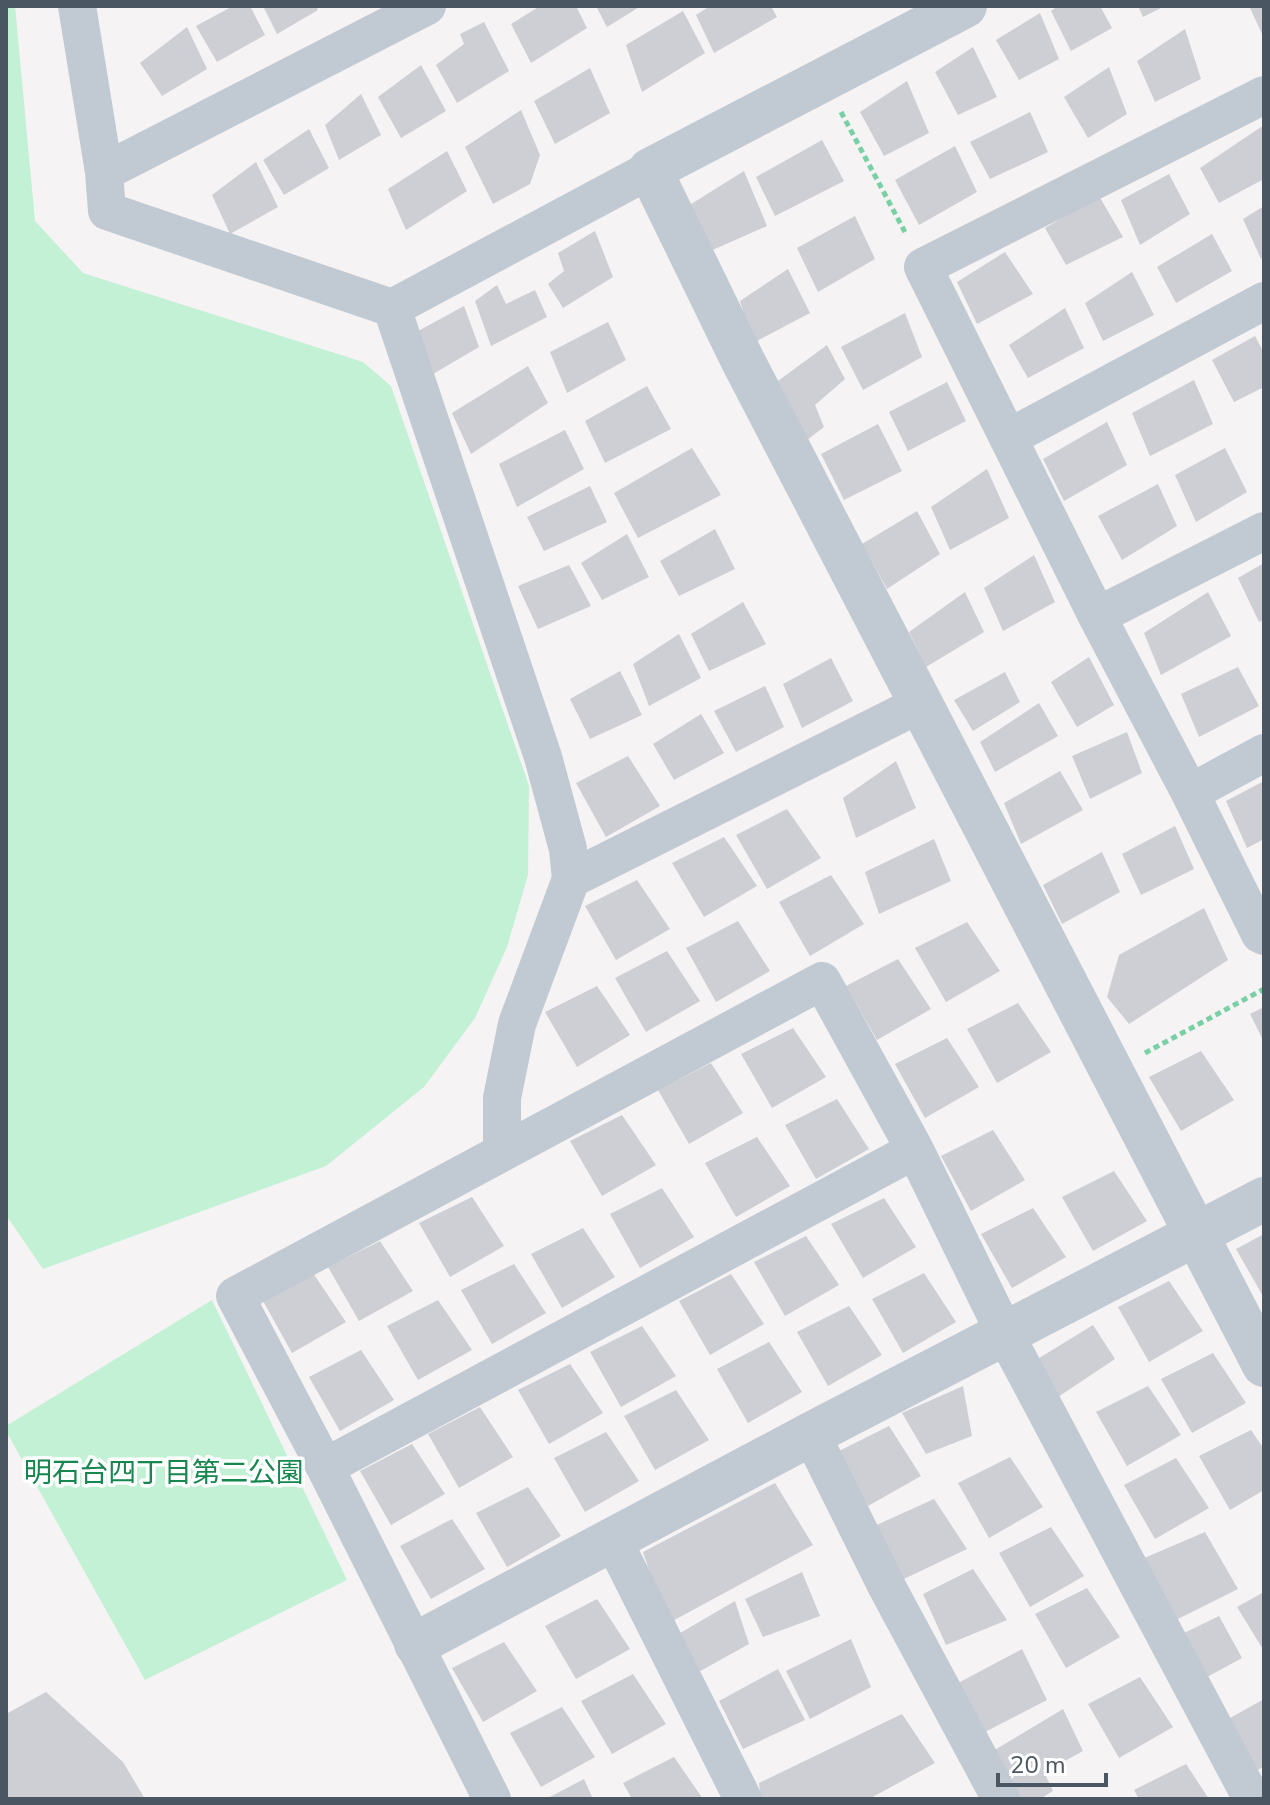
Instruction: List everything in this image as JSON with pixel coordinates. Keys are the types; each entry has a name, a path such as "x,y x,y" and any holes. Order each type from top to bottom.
{"street":[{"path":"77,6 104,172 107,211 392,308 965,6"},
{"path":"104,172 427,6"},
{"path":"1264,95 923,267 1097,616 1260,934 1264,936"},
{"path":"650,170 743,361 1264,1365"},
{"path":"1008,438 1264,301"},
{"path":"392,308 543,757 568,849 571,879 517,1024 502,1098 502,1151"},
{"path":"1097,616 1264,531"},
{"path":"571,879 922,703"},
{"path":"1190,793 1264,753"},
{"path":"492,1799 416,1644 235,1296 822,981 915,1150 1005,1334 1252,1799"},
{"path":"325,1467 915,1150"},
{"path":"416,1644 811,1434 1264,1199"},
{"path":"811,1434 887,1587 1001,1799"},
{"path":"613,1540 743,1799"}],"path":[{"path":"834,99 923,267"},
{"path":"1134,1059 1264,989"}],"green space":[{"path":"6,6 15,6 35,221 83,273 363,362 391,386 529,786 528,875 507,947 475,1018 424,1087 326,1166 43,1269 6,1215"},
{"name":"明石台四丁目第二公園","path":"212,1300 347,1580 145,1680 6,1431 6,1426"}],"building":[{"path":"233,6 250,6 265,35 217,62 196,26"},
{"path":"263,6 316,6 318,10 277,34"},
{"path":"540,6 576,6 587,28 531,63 511,24"},
{"path":"596,6 641,6 607,27"},
{"path":"710,6 771,6 777,17 714,53 696,15"},
{"path":"1058,6 1100,6 1112,28 1071,51 1051,11"},
{"path":"1138,6 1165,6 1143,17"},
{"path":"1249,6 1264,6 1264,38"},
{"path":"683,11 705,53 642,92 626,45"},
{"path":"1040,13 1059,59 1019,80 996,40"},
{"path":"484,22 509,71 457,103 436,65 464,44 460,34"},
{"path":"187,27 207,69 162,96 140,63"},
{"path":"1185,29 1201,79 1155,102 1137,61"},
{"path":"973,47 997,97 958,115 935,72"},
{"path":"421,65 446,111 401,138 378,97"},
{"path":"1109,67 1127,114 1088,138 1064,97"},
{"path":"590,68 610,113 555,144 534,101"},
{"path":"907,81 929,133 884,156 860,112"},
{"path":"361,94 381,135 339,160 325,125"},
{"path":"521,110 540,155 530,184 493,204 465,147"},
{"path":"1030,112 1048,152 990,179 970,142"},
{"path":"1264,125 1264,179 1219,203 1200,168"},
{"path":"309,129 329,168 284,195 263,160"},
{"path":"822,140 844,181 775,216 756,177"},
{"path":"955,146 977,192 919,225 895,180"},
{"path":"447,151 467,191 406,230 388,189"},
{"path":"256,162 278,207 230,234 212,195"},
{"path":"744,171 767,226 708,252 688,206"},
{"path":"1169,174 1190,214 1140,245 1121,200"},
{"path":"1099,196 1123,237 1066,265 1045,228"},
{"path":"1264,206 1264,257 1261,259 1243,219"},
{"path":"855,216 875,259 818,292 797,248"},
{"path":"595,231 613,277 563,308 548,284 564,271 558,253"},
{"path":"1212,234 1232,271 1176,303 1157,267"},
{"path":"1005,252 1033,294 977,324 957,282"},
{"path":"788,269 810,313 753,343 740,301"},
{"path":"1132,272 1154,315 1103,341 1085,303"},
{"path":"497,285 506,304 535,290 547,317 491,346 475,301"},
{"path":"464,306 479,347 428,377 409,336"},
{"path":"1065,308 1084,348 1028,378 1009,345"},
{"path":"905,313 922,357 863,390 841,347"},
{"path":"608,322 626,360 567,393 550,352"},
{"path":"1255,336 1264,353 1264,387 1234,402 1212,360"},
{"path":"827,345 845,379 815,405 824,427 807,440 778,381"},
{"path":"528,366 548,403 471,454 452,413"},
{"path":"1194,380 1213,424 1150,456 1132,413"},
{"path":"947,382 966,421 908,451 889,412"},
{"path":"647,386 671,429 605,463 585,421"},
{"path":"1107,422 1127,465 1064,501 1043,459"},
{"path":"878,424 902,471 844,500 821,454"},
{"path":"565,430 584,469 517,507 499,464"},
{"path":"692,448 721,495 638,538 614,493"},
{"path":"1225,448 1247,492 1196,522 1175,475"},
{"path":"987,469 1009,518 950,550 931,507"},
{"path":"1158,484 1177,526 1122,560 1098,516"},
{"path":"590,486 607,522 544,551 527,517"},
{"path":"917,511 940,554 887,589 862,544"},
{"path":"715,529 735,569 679,596 660,561"},
{"path":"627,534 649,577 602,600 581,563"},
{"path":"1034,555 1055,602 1003,631 984,588"},
{"path":"1264,563 1264,620 1259,622 1238,578"},
{"path":"569,565 591,606 538,629 518,586"},
{"path":"965,592 984,632 926,667 909,632"},
{"path":"1208,592 1231,636 1161,675 1144,633"},
{"path":"743,602 766,644 709,671 691,634"},
{"path":"679,634 701,678 649,706 633,664"},
{"path":"1089,657 1114,705 1077,727 1051,682"},
{"path":"831,658 853,701 802,728 783,684"},
{"path":"1238,667 1259,706 1199,737 1181,694"},
{"path":"620,671 642,715 590,739 570,699"},
{"path":"1005,672 1020,702 973,731 954,700"},
{"path":"765,686 784,727 736,752 714,711"},
{"path":"1039,703 1058,736 995,772 980,742"},
{"path":"701,714 724,753 674,780 653,744"},
{"path":"1127,732 1142,773 1090,799 1072,756"},
{"path":"628,756 660,806 606,837 576,783"},
{"path":"896,761 916,808 856,838 843,798"},
{"path":"1060,771 1083,810 1021,844 1004,803"},
{"path":"1264,781 1264,839 1247,848 1226,801"},
{"path":"787,809 821,858 767,889 736,835"},
{"path":"1175,826 1194,869 1141,895 1122,854"},
{"path":"724,837 757,886 704,917 672,863"},
{"path":"934,839 951,881 879,914 865,872"},
{"path":"1102,852 1120,892 1062,924 1043,885"},
{"path":"831,875 864,924 810,956 779,902"},
{"path":"637,880 670,929 616,960 585,906"},
{"path":"1204,908 1228,960 1129,1024 1107,997 1119,955"},
{"path":"738,921 770,971 716,1002 686,948"},
{"path":"967,922 1000,971 946,1002 915,948"},
{"path":"667,951 700,1001 646,1032 615,978"},
{"path":"898,959 931,1009 877,1040 846,986"},
{"path":"597,986 630,1035 577,1067 545,1012"},
{"path":"1018,1003 1051,1052 997,1083 967,1029"},
{"path":"1264,1007 1264,1042 1250,1014"},
{"path":"793,1028 826,1077 772,1108 741,1054"},
{"path":"947,1038 979,1087 925,1118 895,1064"},
{"path":"1201,1051 1234,1100 1181,1131 1149,1077"},
{"path":"711,1063 743,1113 689,1144 658,1090"},
{"path":"837,1099 869,1149 816,1179 785,1125"},
{"path":"622,1115 656,1165 602,1196 570,1141"},
{"path":"993,1130 1025,1180 971,1211 941,1156"},
{"path":"757,1137 790,1186 736,1217 705,1163"},
{"path":"1114,1171 1147,1221 1093,1251 1062,1197"},
{"path":"662,1188 694,1237 640,1268 610,1214"},
{"path":"472,1197 504,1246 450,1277 419,1223"},
{"path":"884,1198 916,1247 863,1278 831,1224"},
{"path":"1033,1208 1066,1257 1012,1288 981,1234"},
{"path":"583,1228 615,1277 562,1308 531,1254"},
{"path":"1264,1234 1264,1298 1236,1249"},
{"path":"806,1236 839,1285 785,1316 754,1262"},
{"path":"380,1241 413,1291 359,1321 328,1267"},
{"path":"514,1264 546,1313 492,1344 461,1290"},
{"path":"313,1273 346,1322 292,1353 262,1299"},
{"path":"924,1273 956,1322 903,1353 872,1299"},
{"path":"731,1274 764,1324 710,1355 679,1301"},
{"path":"1169,1281 1203,1331 1149,1362 1118,1307"},
{"path":"438,1300 472,1350 418,1380 387,1326"},
{"path":"849,1306 882,1355 828,1386 797,1332"},
{"path":"1093,1325 1115,1359 1058,1397 1036,1360"},
{"path":"642,1326 676,1376 621,1407 590,1352"},
{"path":"769,1342 802,1392 748,1423 717,1369"},
{"path":"361,1350 394,1400 340,1431 309,1377"},
{"path":"1213,1353 1246,1403 1192,1433 1161,1379"},
{"path":"570,1364 603,1413 549,1444 518,1390"},
{"path":"963,1386 972,1436 926,1454 902,1413"},
{"path":"1148,1386 1181,1435 1127,1466 1096,1412"},
{"path":"676,1390 709,1440 655,1470 624,1416"},
{"path":"480,1407 513,1457 459,1488 428,1434"},
{"path":"889,1426 921,1476 868,1506 837,1452"},
{"path":"1251,1430 1264,1449 1264,1490 1230,1510 1199,1456"},
{"path":"606,1432 639,1481 585,1512 554,1458"},
{"path":"412,1444 445,1494 391,1525 360,1471"},
{"path":"1010,1457 1043,1507 989,1538 958,1483"},
{"path":"1176,1458 1209,1508 1155,1539 1124,1485"},
{"path":"775,1483 813,1545 667,1624 643,1552"},
{"path":"528,1487 561,1536 507,1567 476,1513"},
{"path":"934,1499 967,1549 887,1587 870,1528"},
{"path":"452,1519 485,1569 431,1599 400,1546"},
{"path":"1051,1527 1084,1576 1030,1607 999,1553"},
{"path":"1205,1532 1238,1589 1166,1625 1135,1562"},
{"path":"973,1569 1007,1620 946,1645 923,1594"},
{"path":"802,1572 820,1616 763,1637 745,1599"},
{"path":"1087,1588 1120,1637 1066,1668 1035,1614"},
{"path":"1264,1592 1264,1651 1237,1607"},
{"path":"597,1599 630,1649 576,1679 545,1626"},
{"path":"735,1601 749,1644 695,1674 675,1636"},
{"path":"1219,1616 1242,1658 1196,1683 1174,1638"},
{"path":"851,1639 871,1687 810,1719 786,1671"},
{"path":"504,1642 537,1691 483,1722 452,1668"},
{"path":"1022,1649 1047,1700 979,1735 943,1691"},
{"path":"778,1669 805,1720 743,1749 719,1701"},
{"path":"633,1674 666,1724 612,1754 581,1701"},
{"path":"1140,1677 1173,1727 1119,1758 1088,1704"},
{"path":"46,1692 123,1762 145,1799 6,1799 6,1714"},
{"path":"1264,1699 1264,1767 1253,1772 1223,1722"},
{"path":"562,1707 595,1757 541,1787 510,1733"},
{"path":"1063,1709 1083,1751 1043,1770 1053,1791 1040,1799 1012,1799 988,1754"},
{"path":"902,1714 935,1763 869,1799 761,1799 759,1783"},
{"path":"674,1757 703,1799 632,1799 623,1783"},
{"path":"1186,1764 1209,1799 1139,1799 1134,1790"},
{"path":"584,1779 593,1799 546,1799"}]}
